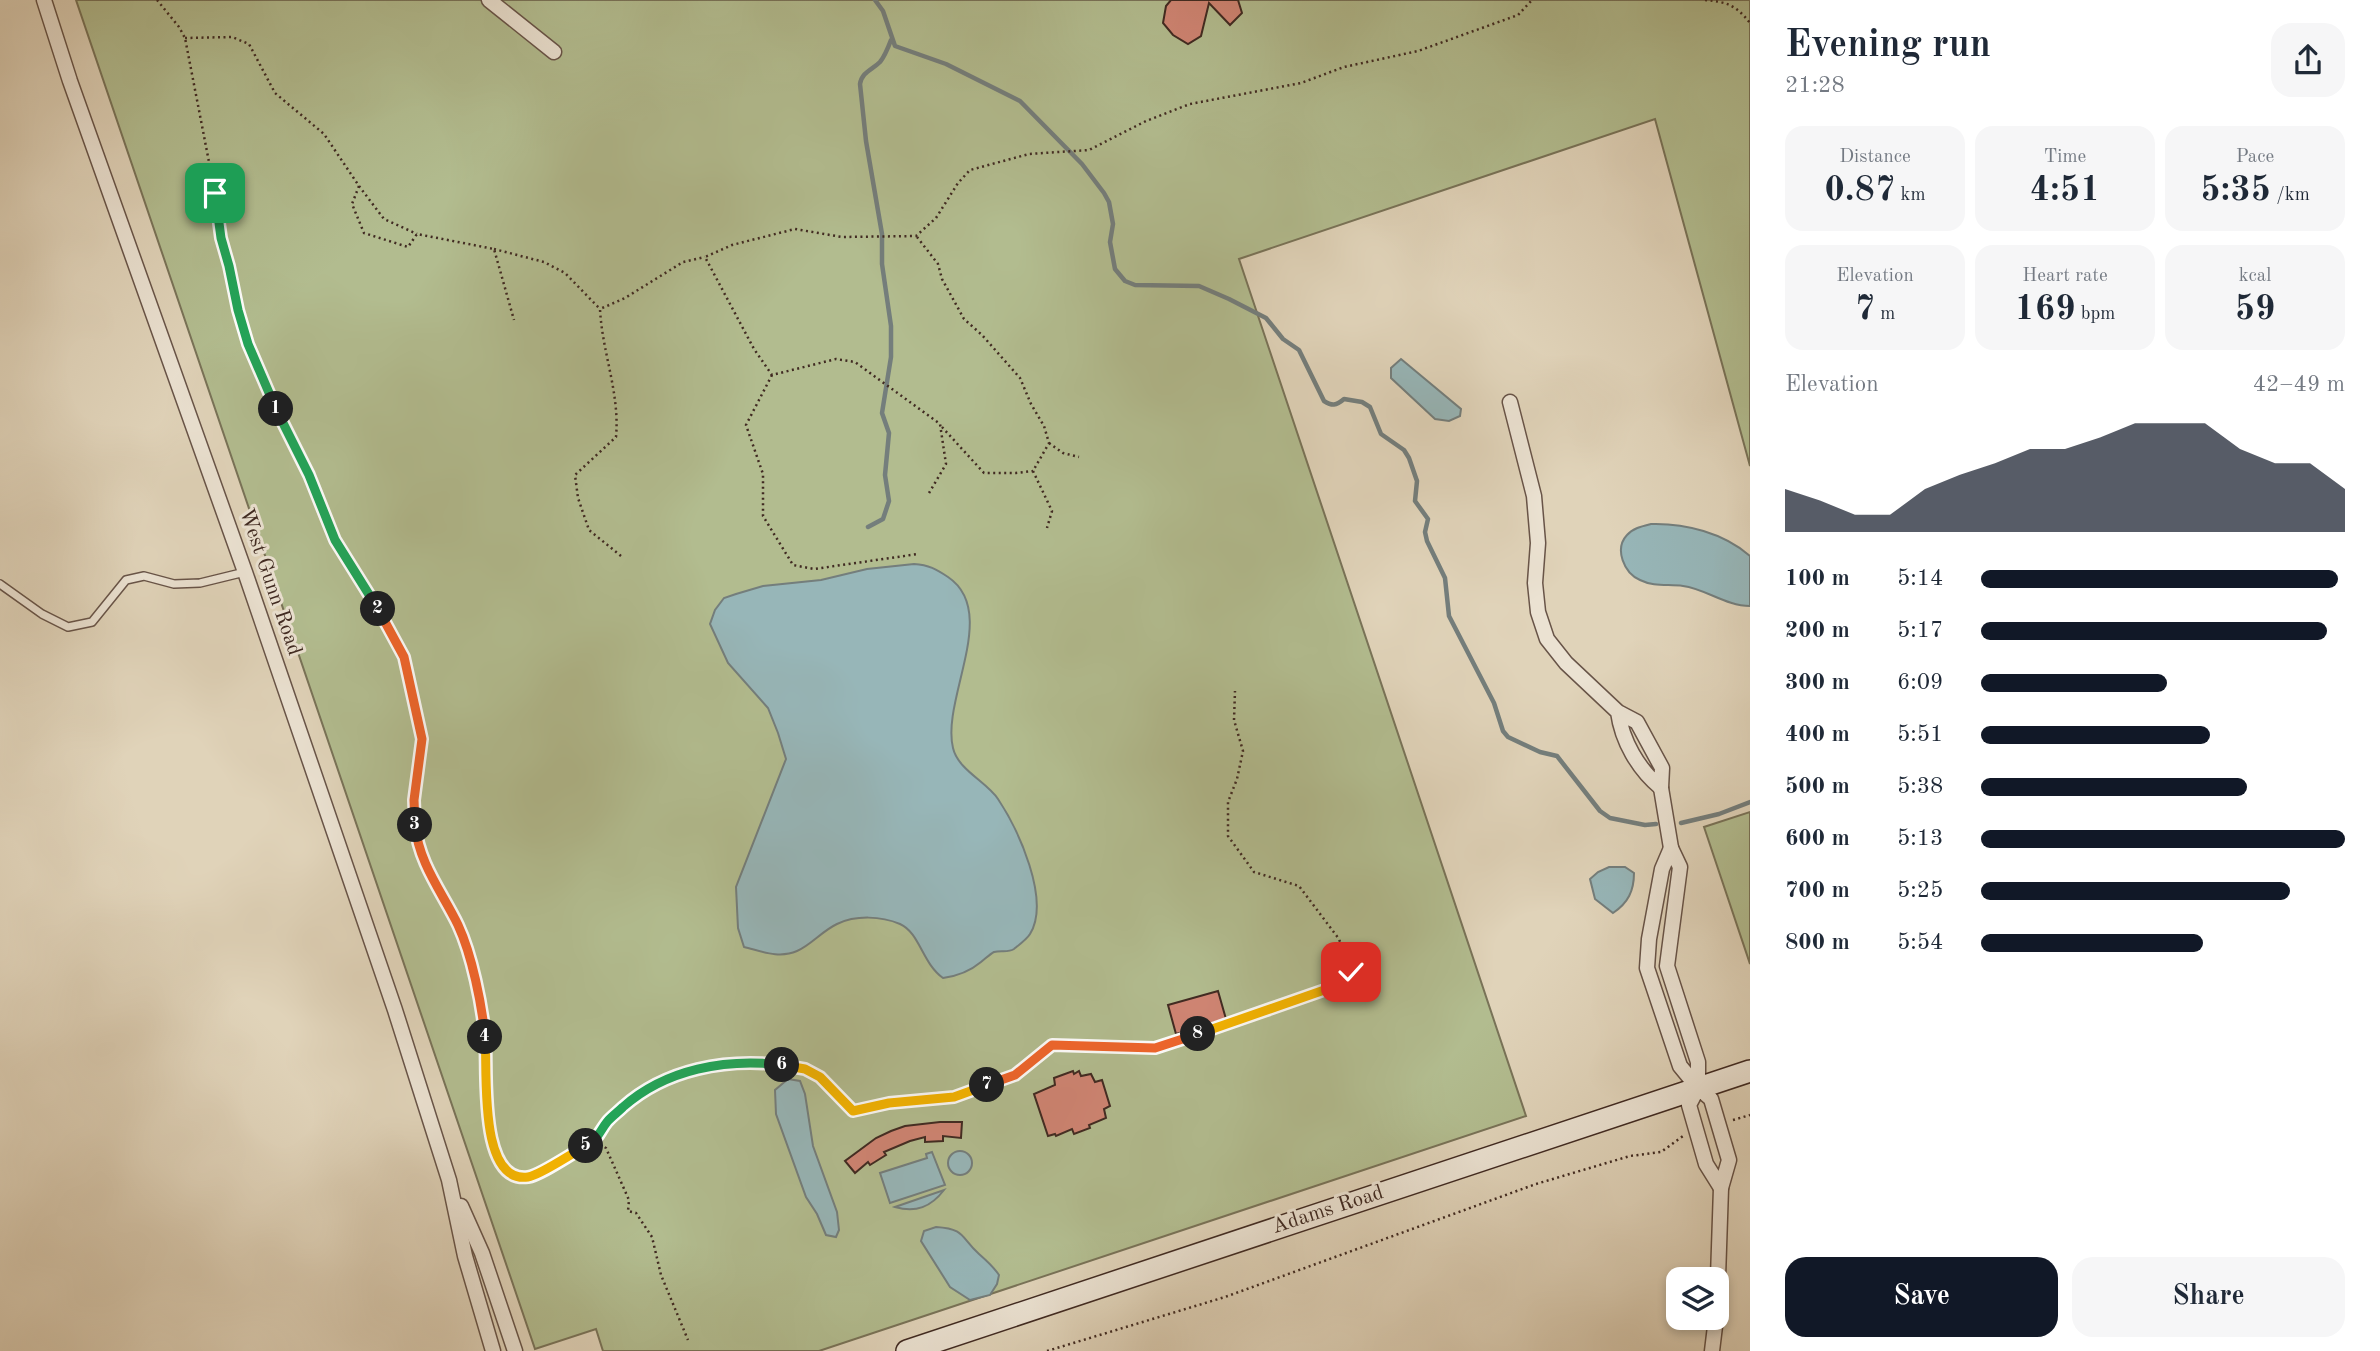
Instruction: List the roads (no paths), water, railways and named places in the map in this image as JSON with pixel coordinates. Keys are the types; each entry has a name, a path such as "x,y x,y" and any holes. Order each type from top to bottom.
{"main road":[{"name":"Adams Road","path":"907,1351 1750,1071"}],"street":[{"name":"West Gunn Road","path":"44,0 70,81 245,572 390,997 449,1180 465,1256 493,1351"},
{"path":"489,0 554,52"},
{"path":"1510,402 1534,496 1538,543 1535,583 1538,612 1546,639 1566,663 1618,712 1620,732 1646,775 1661,788 1671,848 1680,867 1667,966 1698,1062 1698,1088 1689,1105 1706,1164 1721,1188"},
{"path":"1671,848 1662,869 1647,968 1679,1066 1711,1099 1729,1160 1721,1188 1718,1267"},
{"path":"1648,954 1668,952"},
{"name":"West Gunn Road","path":"449,1180 482,1253 514,1351"},
{"path":"1712,1351 1715,1330"}],"lane":[{"path":"0,584 43,614 68,627 92,622 126,580 144,576 174,584 200,583 245,572"}],"water":[{"path":"1401,359 1461,409 1460,416 1449,421 1435,419 1391,378 1391,368"},
{"path":"1651,524 1677,525 1704,531 1728,541 1750,556 1750,606 1683,586 1651,584 1634,577 1625,566 1621,547 1632,531"},
{"path":"914,564 932,568 948,577 963,592 969,612 969,634 954,706 951,728 953,748 961,763 998,799 1022,846 1037,903 1030,934 1012,950 994,952 968,971 943,978 930,964 907,928 885,919 860,918 844,921 790,953 770,954 744,947 738,928 736,887 786,759 768,708 728,663 710,624 715,610 724,598 763,586 821,580 867,569"},
{"path":"1609,867 1625,867 1634,873 1629,896 1613,913 1595,899 1590,879"},
{"path":"788,1079 800,1081 805,1094 813,1146 837,1212 839,1230 836,1237 826,1235 806,1197 776,1114 775,1090"},
{"path":"960,1151 968,1155 972,1163 968,1171 960,1175 952,1171 948,1163 952,1155"},
{"path":"932,1152 945,1185 890,1203 880,1173 927,1158 926,1154"},
{"path":"944,1190 934,1201 922,1207 895,1207"},
{"path":"936,1227 953,1230 962,1235 999,1275 990,1295 970,1300 950,1287 921,1241 924,1231"}],"waterway":[{"path":"875,0 883,11 895,46 946,64 1020,101 1082,164 1109,202 1113,224 1110,242 1115,269 1125,281 1135,285 1199,286 1266,318 1283,339 1299,350 1324,401 1334,404 1344,399 1362,402 1370,407 1381,434 1404,450 1409,458 1417,481 1415,501 1428,519 1425,532 1427,541 1445,578 1449,616 1494,703 1503,731 1508,737 1540,752 1557,756 1600,811 1610,818 1645,825 1656,824"},
{"path":"868,527 883,519 889,501 885,475 889,433 882,413 891,357 891,326 882,264 882,234 866,141 860,84 865,74 882,60 891,40"},
{"path":"1681,823 1719,814 1750,802"}]}
